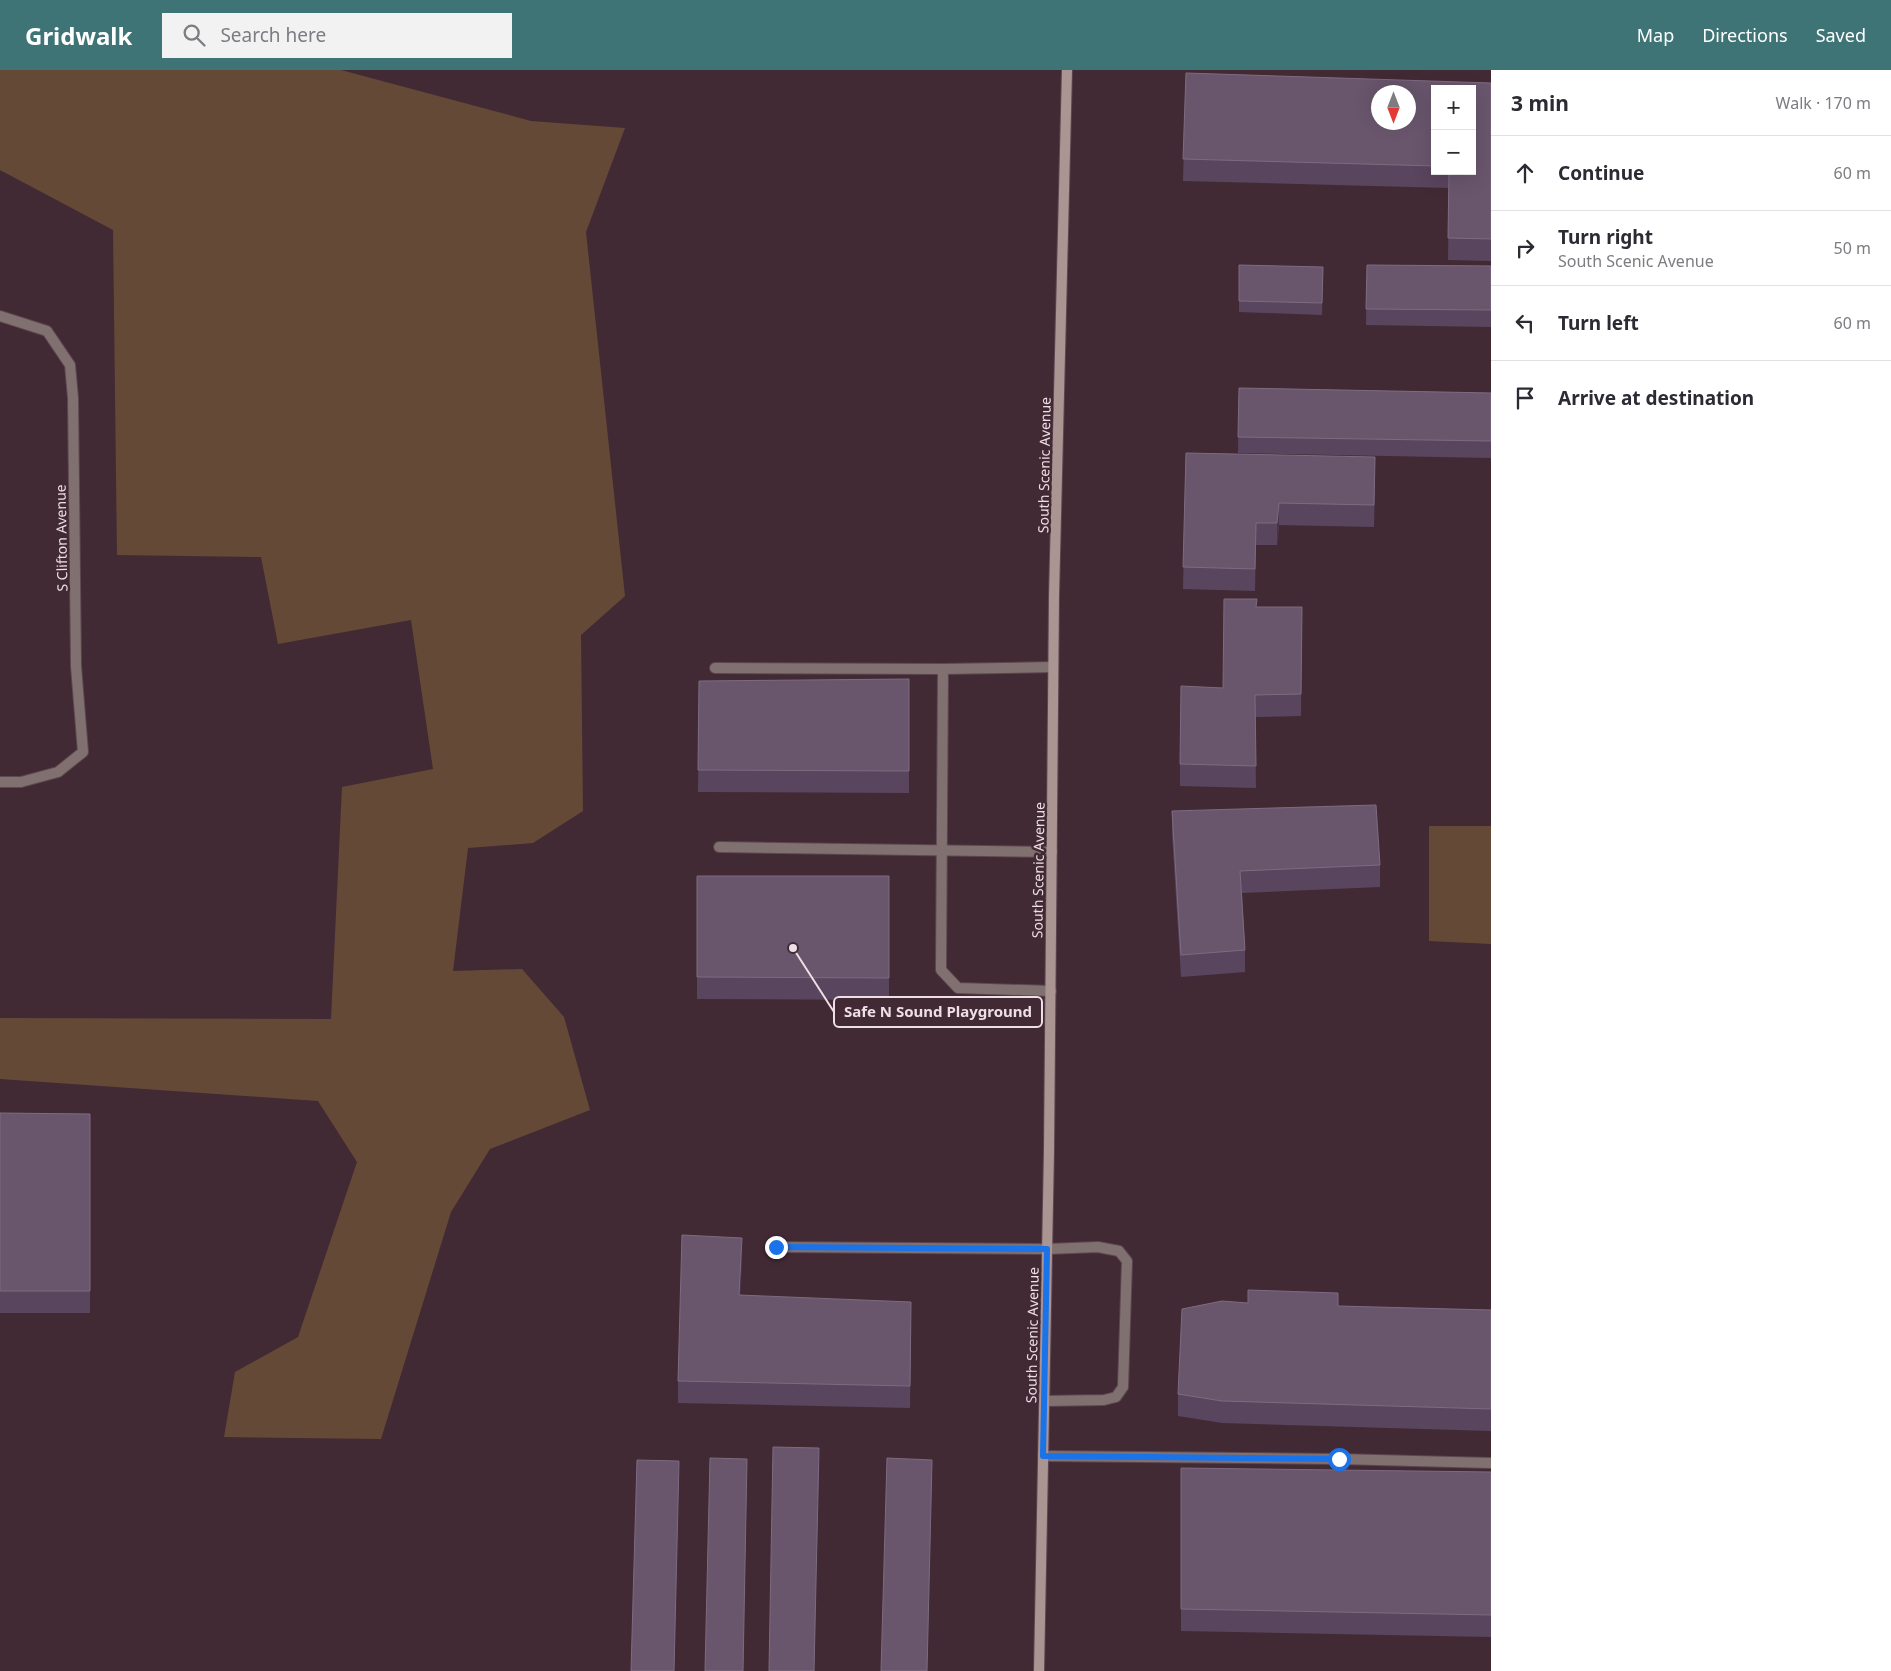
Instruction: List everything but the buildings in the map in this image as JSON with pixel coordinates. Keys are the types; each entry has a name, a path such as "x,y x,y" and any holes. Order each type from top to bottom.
{"main road":[{"name":"South Scenic Avenue","path":"1039,1671 1051,991 1054,667 1067,70"}],"street":[{"name":"S Clifton Avenue","path":"0,316 47,331 70,364 73,398 76,666 83,752 58,772 21,782 0,782"},
{"path":"715,668 943,669 1054,667"},
{"path":"943,669 941,970 958,988 1051,991"},
{"path":"719,847 1052,852"},
{"path":"776,1247 1047,1249 1098,1247 1119,1251 1127,1261 1123,1387 1116,1397 1104,1400 1044,1401"},
{"path":"1043,1456 1339,1459 1491,1463"}],"shaded area":[{"path":"0,70 341,70 531,121 625,128 586,232 625,596 581,635 583,811 533,843 468,848 453,971 522,969 564,1017 590,1110 490,1149 451,1212 381,1439 224,1437 235,1372 298,1337 357,1162 318,1101 0,1079 0,1018 331,1019 342,787 433,769 411,620 278,644 261,557 117,555 113,230 0,170"},
{"path":"1429,826 1491,826 1491,944 1429,941"}],"place":[{"name":"Safe N Sound Playground","path":"793,948"}],"route":[{"path":"776,1247 1047,1249 1043,1456 1339,1459"}]}
